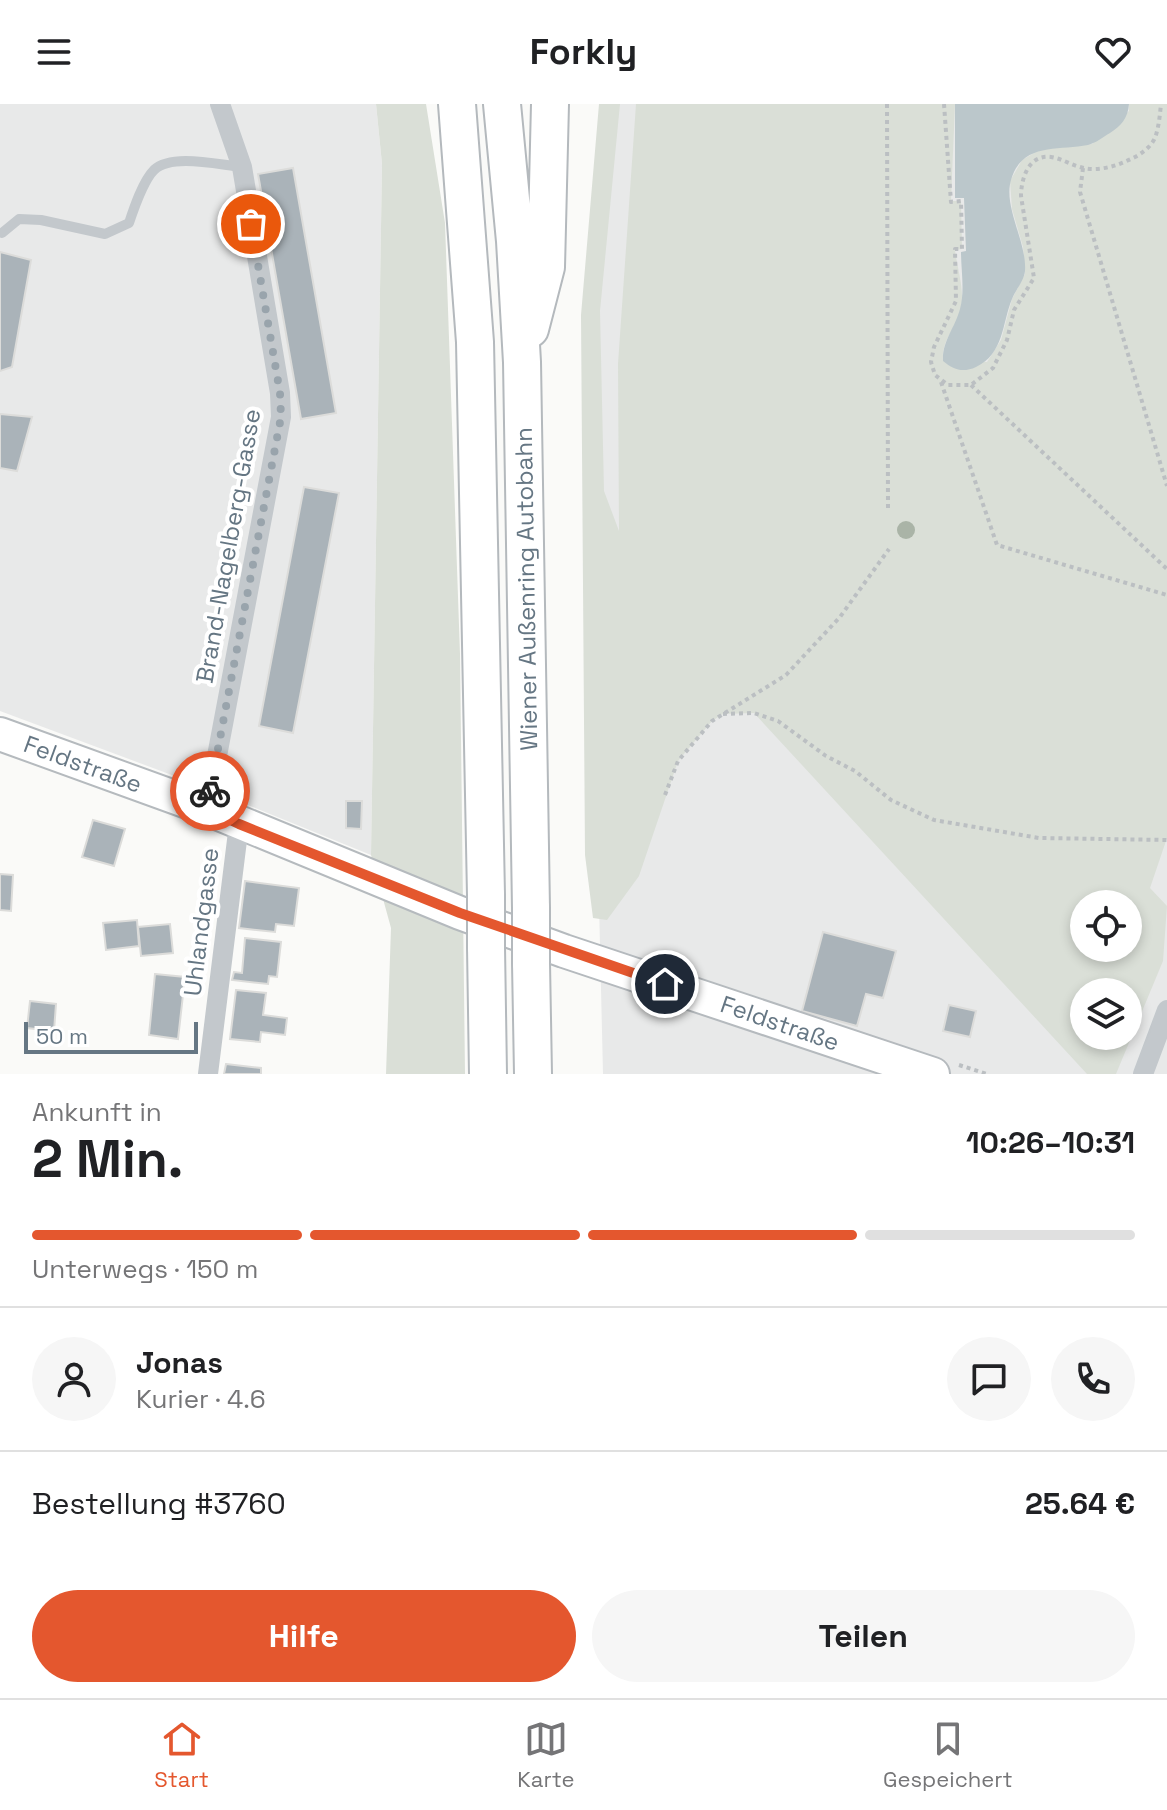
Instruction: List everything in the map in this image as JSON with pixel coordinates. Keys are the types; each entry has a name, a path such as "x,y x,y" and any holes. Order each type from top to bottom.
{"highway":[{"path":"449,104 461,151"},
{"name":"Wiener Außenring Autobahn","path":"457,104 475,342 488,1074"},
{"name":"Wiener Außenring Autobahn","path":"502,104 522,362 533,1074"},
{"path":"522,362 546,267 550,104"}],"main road":[{"name":"Feldstraße","path":"0,734 207,809 460,913 564,951 933,1074"}],"street":[{"name":"Brand-Nagelberg-Gasse","path":"207,809 281,417 280,393 242,167 220,104"},
{"name":"Uhlandgasse","path":"208,1074 239,824"},
{"path":"1143,1074 1167,1010"}],"lane":[{"path":"2,233 19,219 41,220 105,234 129,223 136,201 154,170 178,160 242,167"}],"path":[{"path":"887,104 888,508"},
{"path":"944,104 951,202 961,201 962,249 955,249 956,301 934,347 931,362 997,545 1167,595"},
{"path":"940,380 956,386 971,385 984,377 999,357 1007,340 1014,310 1034,278 1021,196 1021,184 1028,167 1038,159 1051,157 1083,168 1110,168 1145,151 1155,138 1161,104"},
{"path":"1083,168 1080,192 1167,486"},
{"path":"971,385 1167,569"},
{"path":"665,795 678,761 712,721 786,675 840,617 889,549"},
{"path":"723,714 754,713 778,721 826,756 855,771 891,800 934,820 1039,838 1167,840"}],"shaded area":[{"path":"0,104 376,104 382,164 371,855 196,784 0,711"},
{"path":"376,104 426,104 445,223 460,654 465,1074 386,1074 391,928 371,855 382,164"},
{"path":"599,104 620,104 600,311 604,491 619,531 618,364 636,104 955,104 951,201 961,201 962,249 955,250 962,301 945,345 943,361 987,362 1001,340 1012,299 1025,274 1023,247 1012,209 1010,181 1022,160 1041,149 1092,144 1129,111 1129,104 1167,104 1167,838 1150,888 1167,906 1163,961 1142,1011 1142,978 1070,978 1070,1050 1126,1050 1116,1074 1087,1074 754,713 723,714 712,721 678,761 639,876 607,920 593,918 585,855 581,315"},
{"path":"606,104 1167,104 1167,1074 603,1074 587,391"},
{"path":"955,104 1129,104 1121,124 1097,141 1088,145 1042,150 1023,159 1016,168 1009,190 1012,213 1023,248 1024,275 992,354 976,367 963,370 943,361 961,302 961,252 966,251 964,198 955,198"}],"building":[{"path":"293,168 336,413 301,419 258,174"},
{"path":"0,252 31,260 12,367 0,371"},
{"path":"0,414 32,417 17,471 0,468"},
{"path":"304,487 339,493 293,733 259,726"},
{"path":"346,801 362,801 361,829 346,828"},
{"path":"93,820 125,829 114,866 82,857"},
{"path":"0,874 13,875 11,911 0,910"},
{"path":"245,881 299,888 294,926 276,924 275,932 239,928"},
{"path":"137,920 139,946 106,950 103,923"},
{"path":"170,924 173,953 141,956 138,927"},
{"path":"823,932 896,951 883,998 866,994 857,1026 802,1011"},
{"path":"245,938 281,942 277,977 269,976 268,984 232,980 234,972 242,973"},
{"path":"155,974 185,977 178,1039 149,1035"},
{"path":"236,990 266,993 263,1015 287,1018 285,1035 261,1032 260,1042 230,1039"},
{"path":"30,1001 56,1004 54,1031 27,1028"},
{"path":"949,1005 976,1011 970,1037 943,1031"},
{"path":"226,1064 261,1068 261,1074 224,1074"}],"way so far":[{"path":"210,791 281,417 280,393 251,224"}],"route":[{"path":"210,791 207,809 239,824 460,913 665,984"}]}
